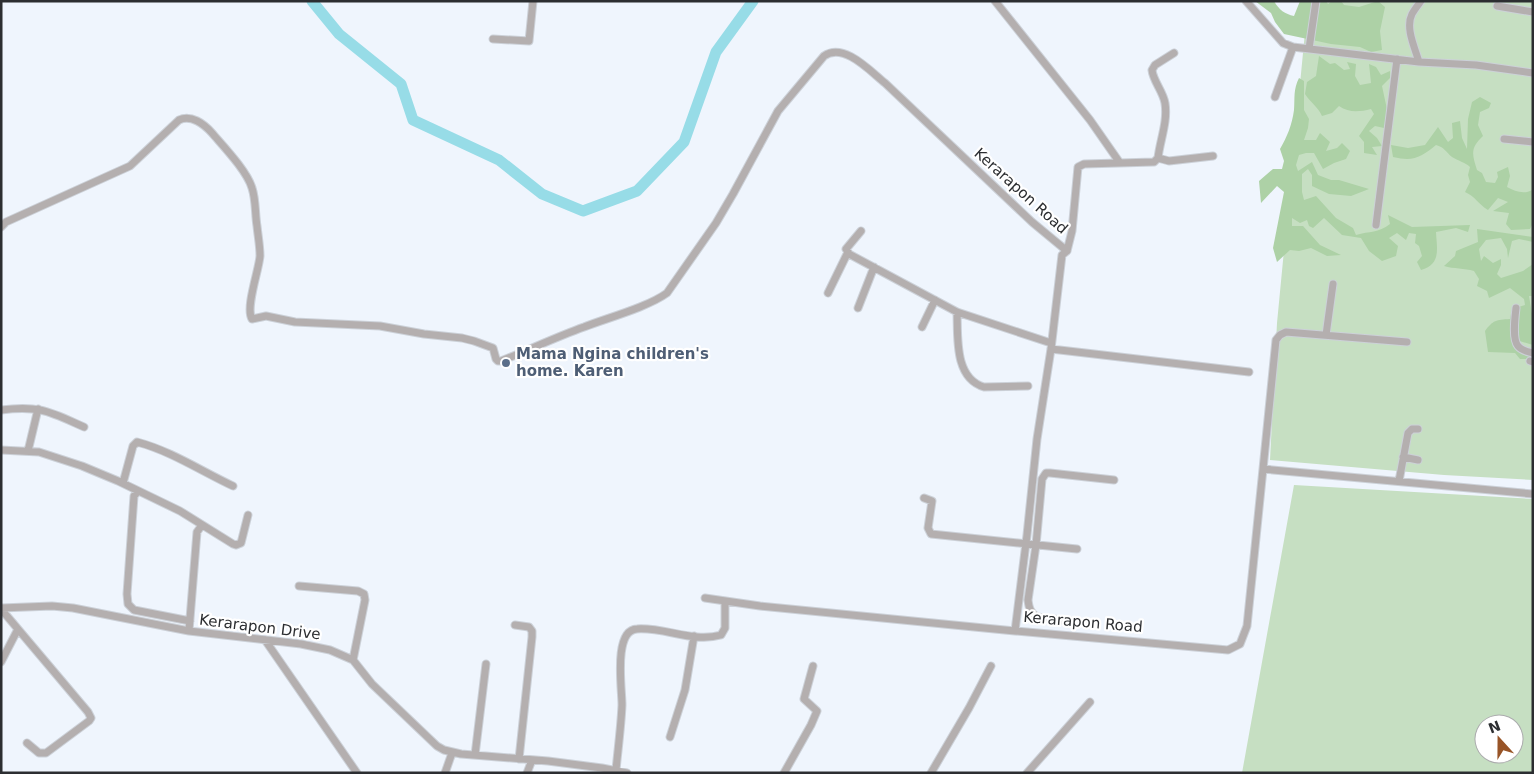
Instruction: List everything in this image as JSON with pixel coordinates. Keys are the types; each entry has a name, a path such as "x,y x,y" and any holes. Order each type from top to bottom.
{"street":[{"path":"493,39 529,41 533,1"},
{"path":"995,1 1090,120 1120,162"},
{"path":"1246,1 1283,43 1293,48 1419,62 1476,65 1533,73"},
{"path":"1309,49 1316,1"},
{"path":"1419,62 1410,29 1410,21 1412,14 1422,1"},
{"path":"1497,6 1533,12"},
{"path":"1275,97 1293,48"},
{"name":"Kerarapon Road","path":"1,227 6,222 130,166 179,120 192,118 210,131 239,165 253,189 260,256 253,284 250,314 252,319 266,316 295,322 380,326 462,338 493,348 496,360 498,361 657,299 667,293 716,223 778,112 820,60 828,54 840,52 850,56 885,83 1032,222 1067,250 1062,256 1037,439 1015,631 1228,650 1237,646 1243,640 1247,626 1276,340 1286,332 1407,342"},
{"path":"1067,250 1072,230 1078,167 1084,164 1154,162 1158,158 1166,118 1166,108 1164,98 1152,70 1155,65 1174,54"},
{"path":"1376,225 1397,59"},
{"path":"1504,139 1533,142"},
{"path":"1158,158 1169,160 1213,156"},
{"path":"828,294 848,252 846,249 861,231"},
{"path":"848,252 957,312 1051,346 1249,372"},
{"path":"858,308 874,267"},
{"path":"1326,335 1333,284"},
{"path":"922,326 935,300"},
{"path":"1516,308 1514,327 1516,343 1521,348 1533,353"},
{"path":"957,312 961,360 968,377 977,385 984,387 1028,386"},
{"path":"1,410 19,408 47,410 84,427"},
{"path":"28,451 38,409"},
{"path":"1399,481 1409,430 1418,429"},
{"path":"123,483 134,446 137,442 152,446 233,486"},
{"path":"1,450 40,452 58,457 123,483 180,511 236,545 240,543 243,537 248,515"},
{"path":"1403,457 1418,460"},
{"path":"1263,469 1533,494"},
{"path":"1093,624 1041,618 1031,612 1028,600 1036,545 1042,479 1044,475 1050,473 1114,480"},
{"path":"138,491 134,496 127,594 128,604 134,610 190,621"},
{"path":"924,498 932,502 928,528 931,534 1077,549"},
{"path":"189,631 197,532 202,525"},
{"path":"299,586 358,591 364,594 365,600 353,660 372,684 437,746 452,753 532,760 627,773"},
{"path":"705,598 760,606 1015,631"},
{"path":"613,771 622,705 620,671 625,637 629,632 638,628 694,636 718,636 723,633 724,628 725,601"},
{"name":"Kerarapon Drive","path":"1,609 52,606 72,608 189,631 320,647 353,660"},
{"path":"1,609 88,712 91,718 46,753 39,753 27,743"},
{"path":"515,625 529,627 532,631 518,759"},
{"path":"1,662 18,629"},
{"path":"670,737 685,690 694,636"},
{"path":"265,640 357,773"},
{"path":"475,755 486,664"},
{"path":"784,773 817,711 804,699 812,666"},
{"path":"931,773 991,666"},
{"path":"1027,773 1090,702"},
{"path":"445,773 452,753"},
{"path":"527,773 532,760"}],"green space":[{"path":"1255,1 1274,1 1282,11 1294,16 1300,1 1326,1 1328,4 1332,1 1341,1 1344,5 1359,7 1378,1 1385,7 1380,31 1382,50 1371,52 1360,47 1331,44 1284,34 1271,13"},
{"path":"1308,1 1533,1 1533,480 1444,475 1270,460 1277,323"},
{"path":"1319,56 1330,64 1335,63 1344,70 1350,69 1347,62 1356,64 1355,76 1360,85 1371,83 1369,64 1376,67 1381,75 1390,71 1390,78 1382,86 1388,114 1384,128 1375,126 1369,131 1382,146 1372,147 1377,155 1364,153 1364,142 1359,136 1374,114 1371,109 1354,111 1339,106 1332,113 1322,116 1305,94 1307,82 1316,76"},
{"path":"1299,78 1304,81 1304,110 1309,119 1304,140 1316,140 1320,133 1330,142 1326,151 1337,148 1342,143 1350,151 1346,159 1323,169 1314,153 1299,155 1296,165 1298,171 1312,162 1318,175 1369,189 1351,196 1329,194 1312,186 1312,175 1308,169 1302,174 1304,200 1316,196 1336,218 1353,228 1356,235 1386,227 1390,224 1388,215 1412,227 1470,225 1468,232 1456,228 1436,232 1436,255 1432,264 1421,270 1417,262 1422,256 1419,246 1415,243 1416,234 1409,233 1406,240 1397,233 1389,238 1398,246 1396,256 1382,261 1369,251 1361,238 1342,235 1324,218 1313,228 1309,226 1307,220 1300,223 1292,218 1292,226 1303,226 1320,245 1341,255 1327,256 1311,248 1299,251 1290,250 1277,262 1273,248 1284,192 1277,186 1261,203 1259,181 1273,169 1282,169 1284,161 1280,149 1292,121 1295,90"},
{"path":"1480,97 1491,103 1489,108 1480,112 1478,125 1483,136 1476,144 1473,152 1477,170 1482,173 1486,182 1495,183 1498,177 1497,172 1508,167 1510,176 1507,187 1519,192 1533,191 1533,223 1530,229 1511,230 1506,224 1509,213 1493,211 1508,202 1498,198 1488,210 1465,192 1470,182 1468,175 1470,167 1452,157 1441,147 1436,145 1426,153 1412,159 1393,157 1391,145 1408,148 1425,145 1438,127 1448,142 1453,138 1452,123 1460,121 1462,138 1467,149 1468,119 1472,102"},
{"path":"1477,229 1533,237 1533,242 1519,239 1512,241 1508,258 1507,249 1501,238 1486,240 1479,249 1481,261 1484,256 1493,263 1501,259 1501,265 1497,274 1501,278 1523,271 1533,264 1533,296 1529,296 1533,320 1533,345 1513,339 1513,345 1533,351 1533,359 1520,359 1515,353 1488,352 1485,331 1495,321 1510,319 1512,309 1525,305 1524,299 1510,288 1489,298 1487,291 1477,286 1479,279 1474,271 1444,266 1455,256 1456,251 1478,242"},
{"path":"1294,485 1533,499 1533,773 1242,773"}],"waterway":[{"path":"312,1 339,34 401,84 413,120 499,160 542,194 583,211 637,191 684,142 716,52 753,1"}],"place":[{"name":"Mama Ngina children's home. Karen","path":"506,363"}]}
